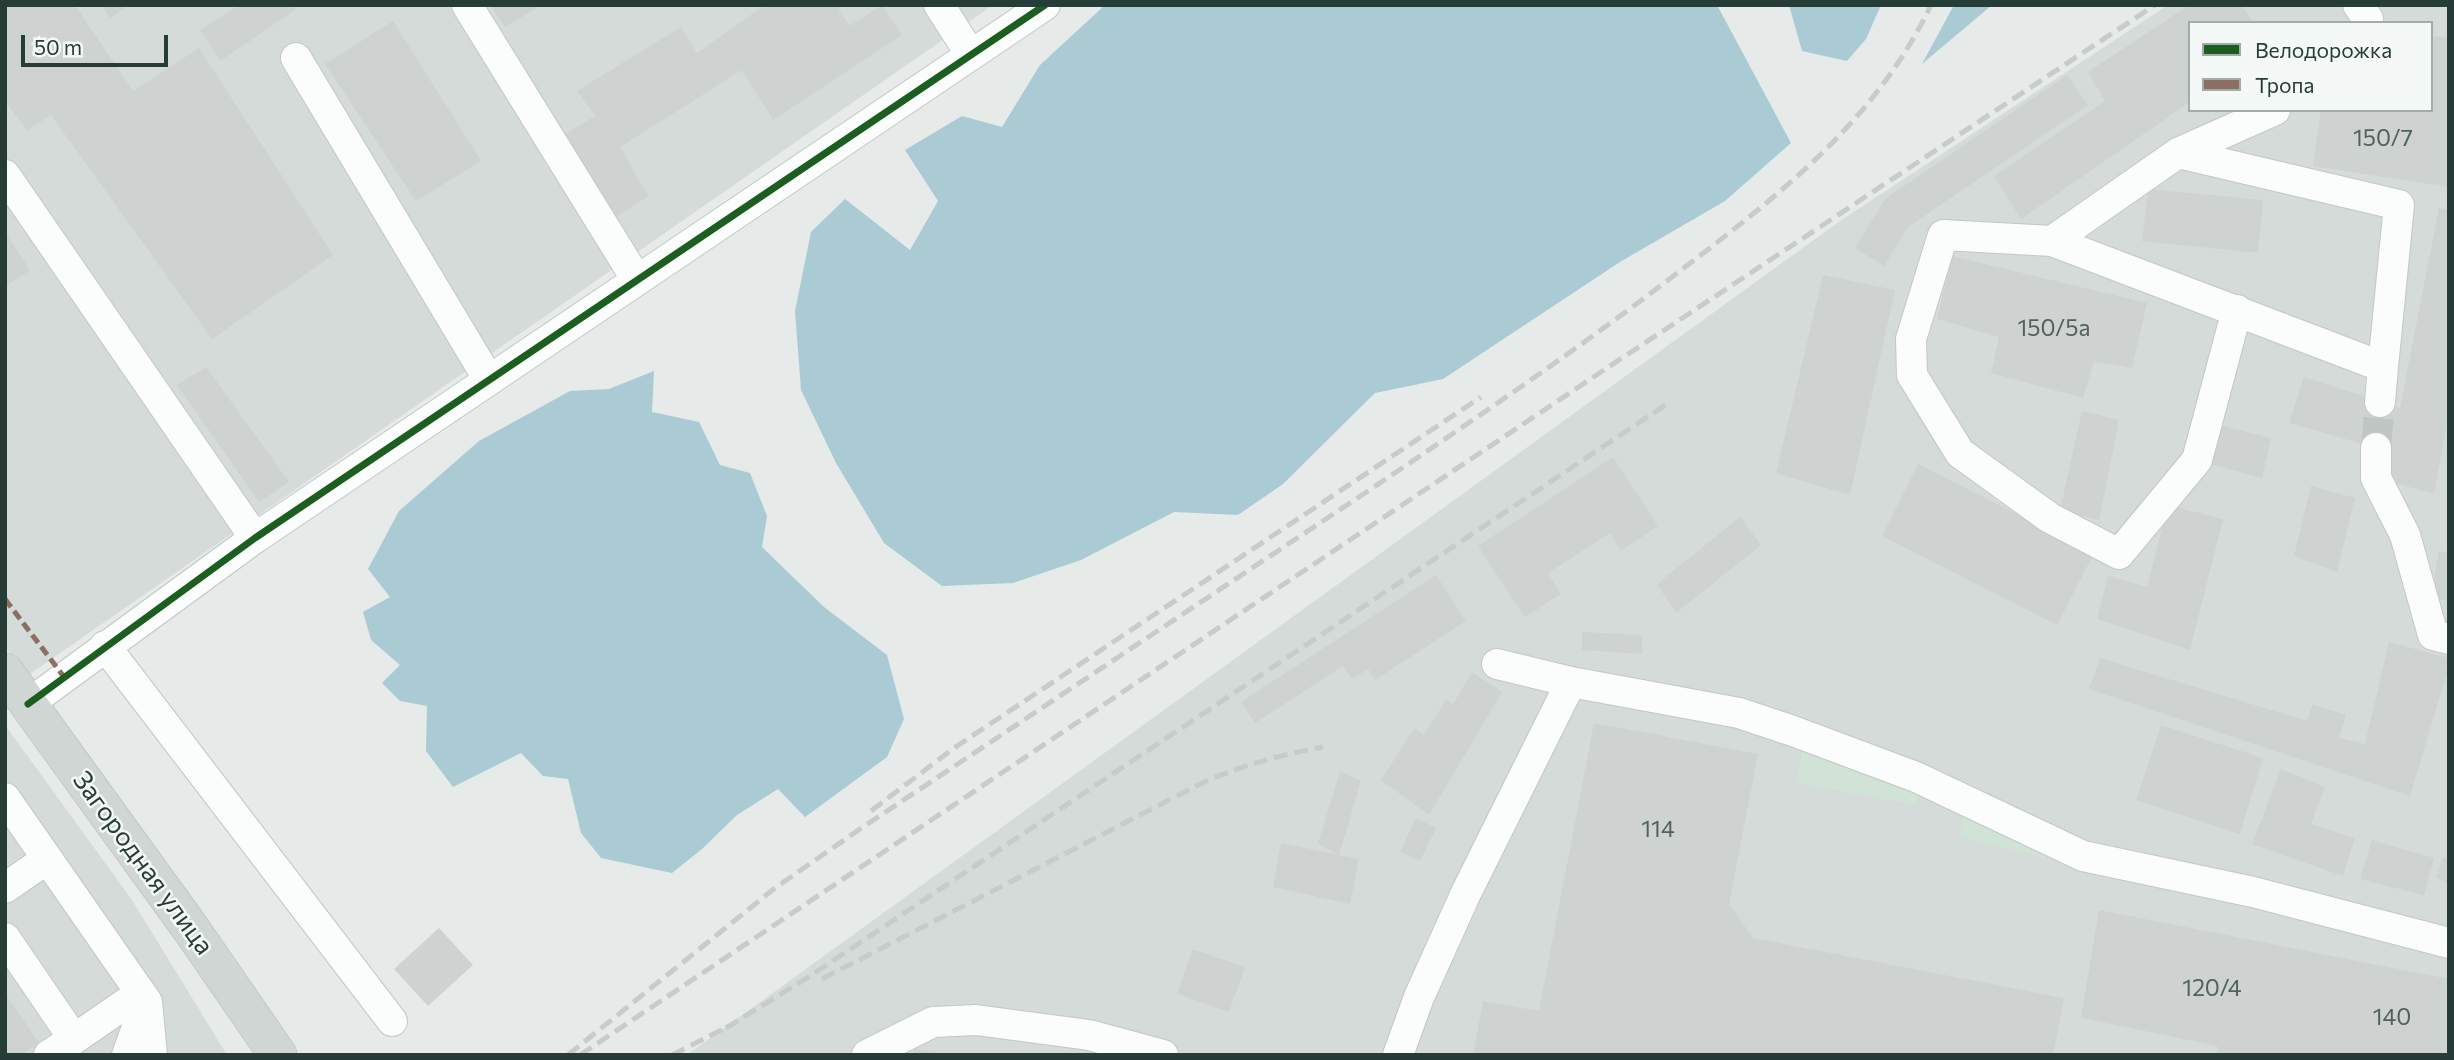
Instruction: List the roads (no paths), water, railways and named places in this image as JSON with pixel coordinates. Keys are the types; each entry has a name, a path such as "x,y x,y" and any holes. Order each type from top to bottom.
{"main road":[{"name":"Загородная улица","path":"5,672 183,917 278,1055"}],"street":[{"path":"467,5 637,280"},
{"path":"939,5 971,55"},
{"path":"28,704 255,538 1045,5"},
{"path":"2358,5 2367,21"},
{"path":"296,58 489,380"},
{"path":"2052,241 2178,153 2270,112"},
{"path":"2178,153 2399,205 2380,402"},
{"path":"5,175 255,538"},
{"path":"2237,310 2197,460 2119,554 2050,518 1960,453 1912,375 1911,340 1943,235 2052,241 2237,310 2383,367"},
{"path":"2376,448 2376,478 2405,535 2433,635 2449,639"},
{"path":"105,646 392,1021"},
{"path":"1497,664 1570,682 1739,713 1916,778 2083,856 2253,892 2449,943"},
{"path":"1398,1055 1419,997 1466,893 1570,682"},
{"path":"5,799 144,997 152,1055"},
{"path":"5,888 47,859"},
{"path":"5,938 61,1047 144,997"},
{"path":"127,1055 144,997"},
{"path":"867,1055 933,1022 976,1020 1088,1035 1163,1055"}],"water":[{"path":"1105,5 1717,5 1791,143 1725,201 1620,262 1443,379 1375,393 1283,484 1238,515 1174,512 1081,560 1013,583 942,586 884,543 836,463 801,390 795,311 811,232 845,199 910,250 938,201 905,150 962,116 1002,127 1040,65"},
{"path":"1789,5 1881,5 1866,39 1847,61 1802,51"},
{"path":"1954,5 1992,5 1922,64"},
{"path":"654,371 652,412 699,422 720,465 750,473 767,516 762,547 824,607 887,655 904,719 887,757 805,817 778,789 737,815 672,873 601,858 581,833 568,779 543,776 521,753 453,787 426,751 427,706 400,701 382,683 400,665 371,640 363,612 390,597 368,569 399,511 479,441 570,391 609,389"}],"tunnel":[{"path":"2376,448 2380,402"}],"railway":[{"path":"568,1055 775,888 1475,418 1680,271 1789,184 1822,153 1882,85 1908,47 1931,5"},
{"path":"580,1055 2155,5"},
{"path":"871,811 954,748 1481,397"},
{"path":"726,1028 810,976 1667,404"},
{"path":"822,979 1202,783 1262,761 1323,747"},
{"path":"672,1055 735,1023"}]}
